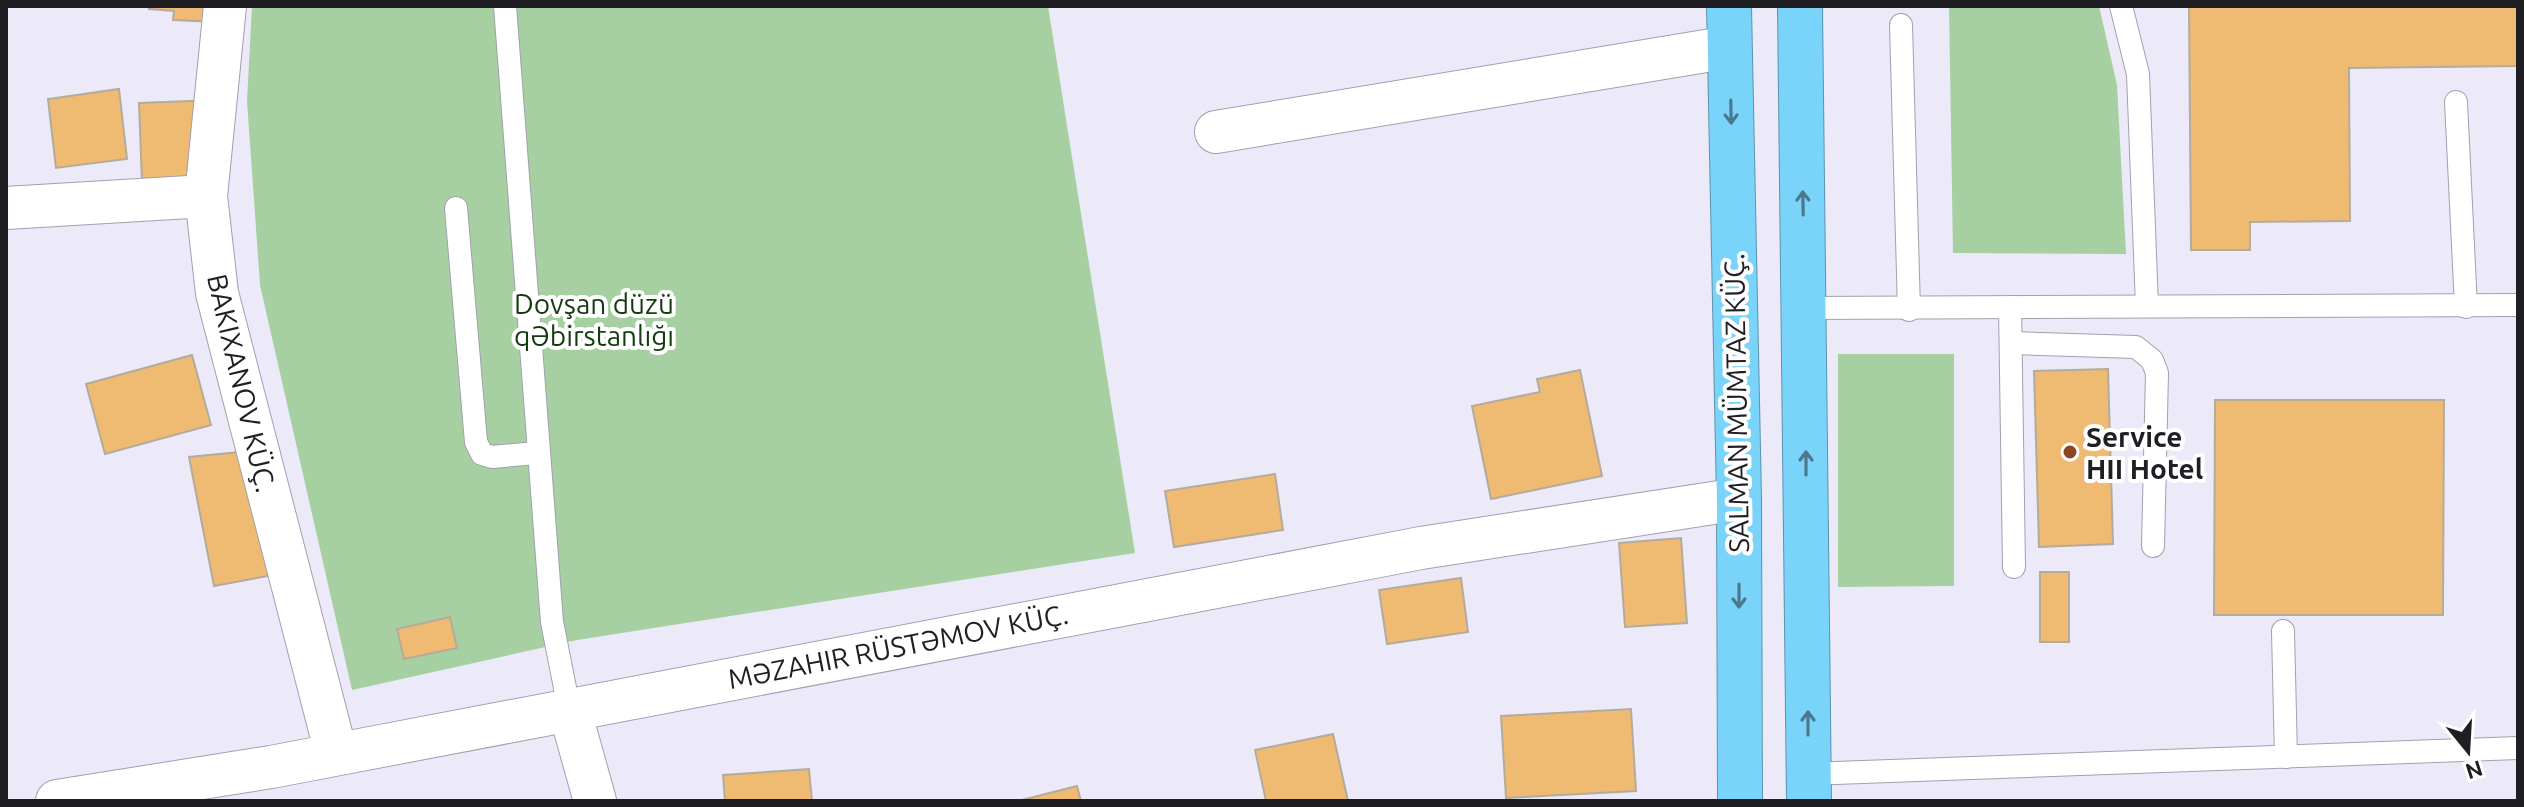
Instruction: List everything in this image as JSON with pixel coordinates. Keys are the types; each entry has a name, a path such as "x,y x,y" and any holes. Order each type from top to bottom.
{"highway":[{"path":"1800,6 1809,787"},
{"name":"SALMAN MÜMTAZ KÜÇ.","path":"1729,27 1739,499 1740,801"},
{"path":"1736,334 1805,321"}],"street":[{"path":"225,6 206,196 217,293 336,753"},
{"path":"1216,132 1729,27"},
{"path":"6,208 206,196"},
{"name":"MƏZAHIR RÜSTƏMOV KÜÇ.","path":"57,801 276,784 336,753 1421,548 1739,499"},
{"path":"569,708 595,801"}],"lane":[{"path":"505,6 536,453 552,622 569,708"},
{"path":"2121,6 2138,74 2147,306"},
{"path":"1901,25 1909,310"},
{"path":"2456,102 2466,307"},
{"path":"456,208 476,442 482,454 492,457 536,453"},
{"path":"1805,321 1909,310 2010,307 2518,305"},
{"path":"2010,307 2014,567"},
{"path":"2012,343 2136,347 2152,360 2157,373 2153,546"},
{"path":"2283,631 2286,757"},
{"path":"1809,787 2286,757 2518,748"}],"green space":[{"name":"Dovşan düzü qəbirstanlığı","path":"252,6 1048,6 1135,553 577,640 352,690 260,285 247,101"},
{"path":"1949,6 2099,6 2117,85 2126,254 1953,253"},
{"path":"1838,354 1954,354 1954,586 1838,587"}],"building":[{"path":"149,6 218,6 217,22 173,20 174,11 149,9"},
{"path":"2189,6 2518,6 2518,66 2349,68 2350,221 2250,222 2250,250 2191,250"},
{"path":"119,89 127,159 56,168 48,99"},
{"path":"216,100 219,180 142,183 139,103"},
{"path":"192,355 211,425 105,454 86,384"},
{"path":"2108,369 2113,544 2039,547 2034,371"},
{"path":"1580,370 1602,476 1491,499 1472,406 1540,392 1537,379"},
{"path":"2215,400 2444,400 2443,615 2214,615"},
{"path":"261,450 284,573 214,586 189,457"},
{"path":"1275,474 1283,530 1174,547 1165,491"},
{"path":"1681,538 1687,623 1625,627 1619,543"},
{"path":"2040,572 2069,572 2069,642 2040,642"},
{"path":"1461,578 1468,632 1387,644 1379,590"},
{"path":"450,617 457,648 404,659 397,629"},
{"path":"1631,709 1636,791 1506,798 1501,716"},
{"path":"1333,734 1348,801 1266,801 1255,750"},
{"path":"809,769 812,801 725,801 723,775"},
{"path":"1077,786 1081,801 1018,801"}],"place":[{"name":"Service HII Hotel","path":"2070,452"}]}
